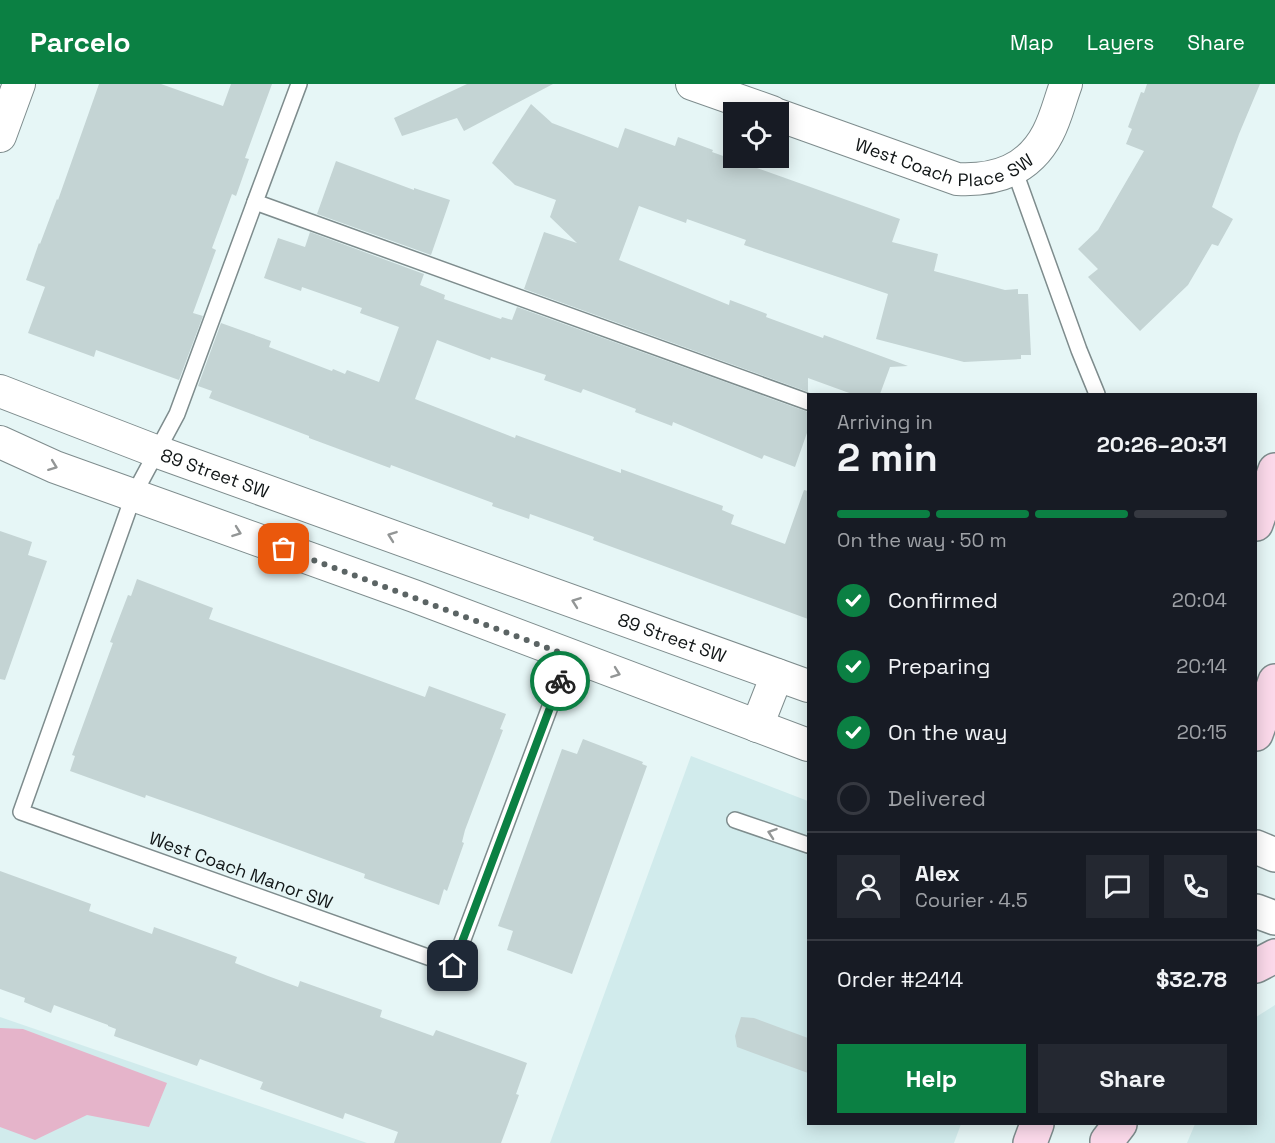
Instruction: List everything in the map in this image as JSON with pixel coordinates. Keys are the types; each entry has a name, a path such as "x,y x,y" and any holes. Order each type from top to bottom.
{"main road":[{"path":"1257,731 1275,681"},
{"path":"1257,965 1275,956"},
{"path":"1030,1143 1037,1125"}],"street":[{"path":"0,136 19,84"},
{"path":"692,84 743,102"},
{"name":"West Coach Place SW","path":"789,119 957,179 979,180 1014,169 1030,156 1048,134 1066,84"},
{"name":"89 Street SW","path":"0,392 158,452 807,686"},
{"path":"0,442 55,467 414,596 807,745"},
{"path":"414,596 430,550"},
{"path":"757,726 777,675"},
{"path":"1257,847 1275,855"},
{"path":"1257,911 1275,918"}],"lane":[{"path":"134,494 177,414 299,84"},
{"path":"1014,169 1097,393"},
{"path":"255,202 807,402"},
{"name":"West Coach Manor SW","path":"134,494 21,812 453,966 569,656"},
{"path":"735,820 807,845"}],"shaded area":[{"path":"691,756 807,801 807,1125 961,1125 954,1143 550,1143"},
{"path":"1275,1005 1275,1143 1187,1143 1195,1125 1257,1125 1257,1016"},
{"path":"0,1017 367,1143 0,1143"},
{"path":"0,1028 23,1029 167,1083 149,1127 87,1115 35,1140 0,1127"}],"building":[{"path":"99,84 161,84 223,106 231,84 272,84 245,158 249,159 236,196 232,194 212,248 216,250 193,313 203,316 179,380 96,350 94,357 28,333 45,287 26,280 58,200"},
{"path":"467,84 553,84 464,131 457,118 402,136 394,118"},
{"path":"1147,84 1260,84 1212,207 1233,219 1218,246 1212,244 1188,285 1140,331 1088,277 1098,269 1078,249 1098,230 1144,151 1126,144 1132,129 1128,127 1141,92 1144,93"},
{"path":"531,104 552,123 618,148 625,128 675,146 678,137 723,156 723,168 757,168 900,219 892,242 938,254 934,271 1005,290 1018,289 1018,294 1028,294 1031,355 1021,355 1021,359 964,362 876,339 888,294 744,245 746,240 687,219 686,223 639,206 619,260 729,305 730,300 767,314 766,317 823,338 824,335 908,366 890,367 880,393 849,393 808,378 808,392 524,289 544,232 577,243 550,217 556,200 515,185 492,163"},
{"path":"336,161 414,190 414,188 450,200 431,255 317,214"},
{"path":"310,232 424,274 420,285 445,295 444,299 501,319 502,317 512,320 517,307 807,412 807,433 795,467 764,455 762,459 673,422 672,426 635,412 636,409 583,389 581,393 544,380 546,375 491,357 490,360 437,340 415,399 515,438 516,435 621,473 621,469 723,506 722,510 734,515 731,524 785,544 804,490 807,491 807,619 593,540 594,537 530,514 529,519 492,506 493,503 391,465 390,468 209,398 212,391 198,386 221,323 271,341 269,347 332,371 333,369 345,374 347,370 379,382 399,327 360,313 362,308 302,287 301,291 264,278 278,238 305,247"},
{"path":"0,531 32,542 28,555 47,561 5,680 0,679"},
{"path":"137,579 213,608 209,619 425,697 429,686 506,714 500,729 503,730 465,830 462,842 464,843 447,891 444,889 439,905 364,878 365,874 203,815 146,795 145,798 70,771 75,756 72,755 113,643 110,642 128,595 131,596"},
{"path":"583,739 643,762 642,764 647,766 572,974 507,950 513,931 498,926 562,749 577,754"},
{"path":"0,871 91,904 89,911 152,934 154,927 237,957 235,963 298,987 300,981 382,1010 380,1017 433,1036 436,1030 527,1063 516,1094 519,1095 501,1143 394,1143 398,1132 345,1113 343,1119 260,1089 263,1082 200,1059 197,1066 114,1036 116,1029 108,1025 54,1005 51,1013 24,1002 25,998 0,989"},
{"path":"741,1017 754,1018 807,1038 807,1073 737,1047 735,1036"}],"way so far":[{"path":"284,549 569,656 560,681"}],"route":[{"path":"453,966 560,681"}]}
